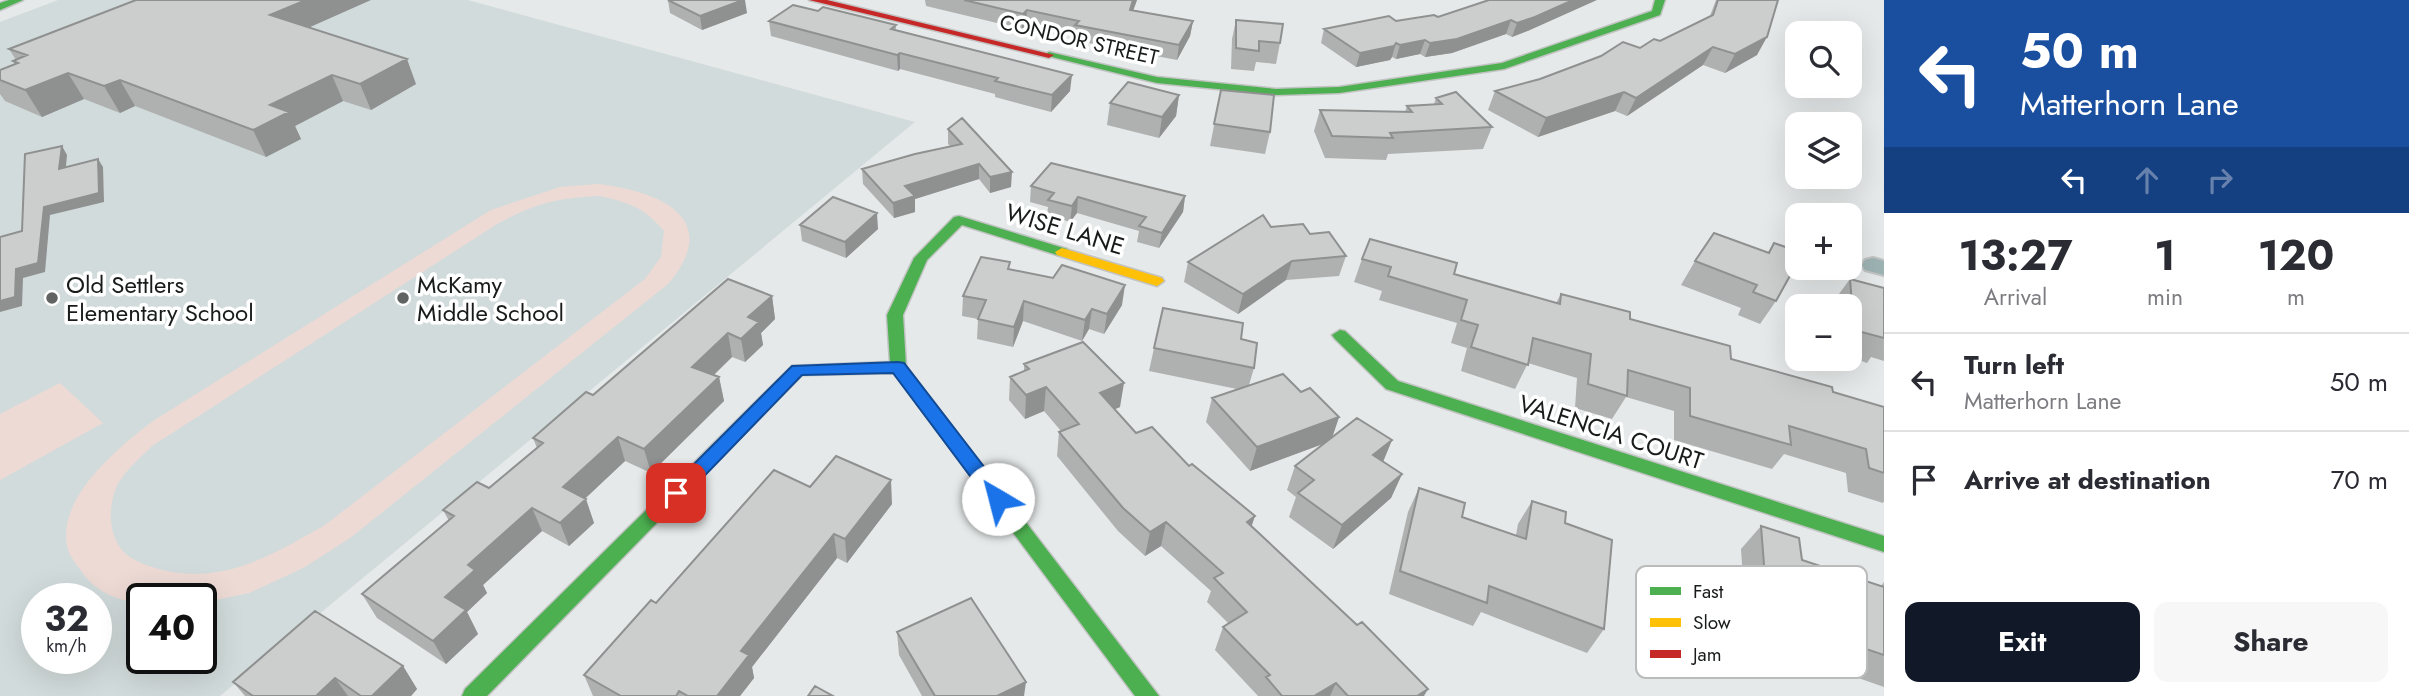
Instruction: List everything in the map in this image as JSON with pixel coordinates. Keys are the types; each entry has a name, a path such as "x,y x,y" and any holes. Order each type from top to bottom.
{"street":[{"path":"0,7 18,0"},
{"name":"CONDOR STREET","path":"814,0 1157,80 1276,92 1339,90 1504,66 1656,13 1660,0"},
{"name":"WISE LANE","path":"898,367 895,315 921,258 959,220 1157,281"},
{"name":"VALENCIA COURT","path":"1340,335 1392,385 1884,544"},
{"path":"473,696 798,370 898,367 1148,696"}],"shaded area":[{"name":"McKamy Middle School","path":"58,0 468,0 915,122 220,696 0,696 0,22"},
{"path":"598,184 642,193 661,201 677,212 686,225 689,241 684,261 668,284 350,538 303,568 249,593 217,600 217,583 126,583 126,600 112,596 112,583 92,583 88,579 72,558 66,530 71,512 92,476 123,445 153,421 491,210 560,187","holes":["600,196 643,211 664,231 661,257 645,279 325,525 259,560 207,573 174,572 153,567 124,553 111,524 112,502 119,482 126,472 152,446 497,224 535,206 571,198"]},
{"path":"60,383 103,423 0,480 0,414"}],"building":[{"path":"136,0 306,0 270,15 407,59 360,84 332,75 270,105 289,112 253,130 120,80 104,86 68,73 25,90 0,80 0,70 18,63 13,61 27,55 9,49"},
{"path":"668,0 743,0 700,16"},
{"path":"964,0 1133,0 1130,10 1193,21 1179,45 1075,25 1079,21 1027,10 1023,14"},
{"path":"1489,0 1573,0 1535,17 1517,23 1511,20 1457,39 1430,43 1425,40 1400,45 1396,43 1394,46 1360,53 1324,29 1389,16 1396,21 1434,15 1438,17"},
{"path":"1718,0 1778,0 1767,37 1735,54 1713,47 1636,98 1624,92 1546,118 1495,91 1540,79 1601,56 1623,42 1640,48 1654,39 1660,41 1713,15"},
{"path":"793,5 818,11 823,7 896,25 891,29 1072,75 1052,95 995,81 998,78 769,21"},
{"path":"1236,20 1283,24 1280,43 1259,41 1259,51 1236,48"},
{"path":"1128,82 1179,95 1162,117 1110,103"},
{"path":"1221,90 1274,95 1270,132 1214,124"},
{"path":"1456,92 1492,127 1390,133 1393,138 1332,136 1320,110 1412,112 1407,106 1442,104 1436,98"},
{"path":"962,118 1012,172 990,177 979,164 905,186 915,196 893,203 862,169 962,144 948,129"},
{"path":"62,146 59,169 98,159 99,193 44,207 38,263 16,269 15,297 0,301 0,237 22,231 25,154"},
{"path":"1051,163 1185,196 1162,233 1139,226 1146,217 1078,197 1072,206 1048,200 1054,193 1031,186"},
{"path":"833,197 877,213 845,242 800,225"},
{"path":"1263,215 1271,227 1303,224 1310,234 1329,232 1346,256 1292,261 1243,294 1188,262"},
{"path":"1714,233 1769,253 1774,243 1785,247 1785,280 1788,280 1776,301 1753,292 1757,285 1695,261"},
{"path":"1370,239 1457,263 1454,274 1560,304 1561,294 1630,312 1630,319 1730,346 1731,359 1832,387 1833,392 1884,407 1884,473 1869,468 1866,449 1789,426 1791,445 1690,416 1690,388 1628,370 1627,396 1588,384 1591,354 1533,338 1528,365 1471,347 1478,325 1461,320 1467,300 1388,276 1391,267 1362,259"},
{"path":"981,257 1010,262 1008,269 1053,278 1062,265 1125,285 1107,314 1092,309 1085,320 1024,301 1014,327 978,319 986,300 963,296"},
{"path":"728,279 772,296 748,317 759,322 741,339 728,333 692,367 719,377 644,449 618,437 563,487 586,499 560,523 532,508 468,565 475,570 445,597 466,610 433,641 362,594 454,516 443,510 477,482 489,488 543,443 533,438 586,392 593,395"},
{"path":"1850,280 1884,288 1884,338 1862,332 1862,294 1851,294"},
{"path":"1163,308 1243,323 1241,339 1257,343 1254,368 1154,348"},
{"path":"1083,342 1124,383 1100,393 1136,433 1152,427 1189,466 1192,464 1255,516 1247,522 1357,625 1362,622 1428,689 1417,696 1348,696 1336,683 1314,696 1282,696 1266,677 1270,675 1223,627 1247,612 1214,578 1223,573 1166,522 1150,532 1123,508 1059,432 1079,424 1046,387 1026,395 1010,377 1029,369 1024,364"},
{"path":"1283,374 1301,392 1310,388 1339,417 1257,447 1212,398"},
{"path":"1357,418 1392,440 1373,455 1402,474 1342,525 1298,493 1314,480 1295,466"},
{"path":"836,456 891,480 845,539 834,534 741,651 749,655 717,696 688,696 679,691 676,696 621,696 584,675 651,600 656,603 774,470 810,487"},
{"path":"1419,488 1465,503 1462,517 1526,539 1532,501 1566,512 1565,523 1612,540 1604,629 1489,586 1487,603 1400,571"},
{"path":"1761,526 1799,538 1802,560 1820,566 1764,566"},
{"path":"1867,581 1884,587 1884,655 1867,649"},
{"path":"971,598 1026,682 997,696 935,696 897,632"},
{"path":"315,611 403,666 372,696 361,696 335,678 316,696 253,696 233,682"},
{"path":"815,686 833,696 808,696"}],"traffic: fast":[{"path":"0,7 18,0"},
{"path":"1049,55 1157,80 1276,92 1339,90 1504,66 1656,13 1660,0"},
{"path":"1062,252 959,220 921,258 895,315 898,367 1148,696"},
{"path":"1340,335 1392,385 1884,544"},
{"path":"473,696 798,370 898,367"}],"traffic: slow":[{"path":"1062,252 1157,281"}],"traffic: jam":[{"path":"814,0 1049,55"}],"place":[{"name":"Old Settlers Elementary School","path":"52,298"},
{"name":"McKamy Middle School","path":"403,298"}],"route":[{"path":"676,493 798,370 898,367 998,499"}]}
